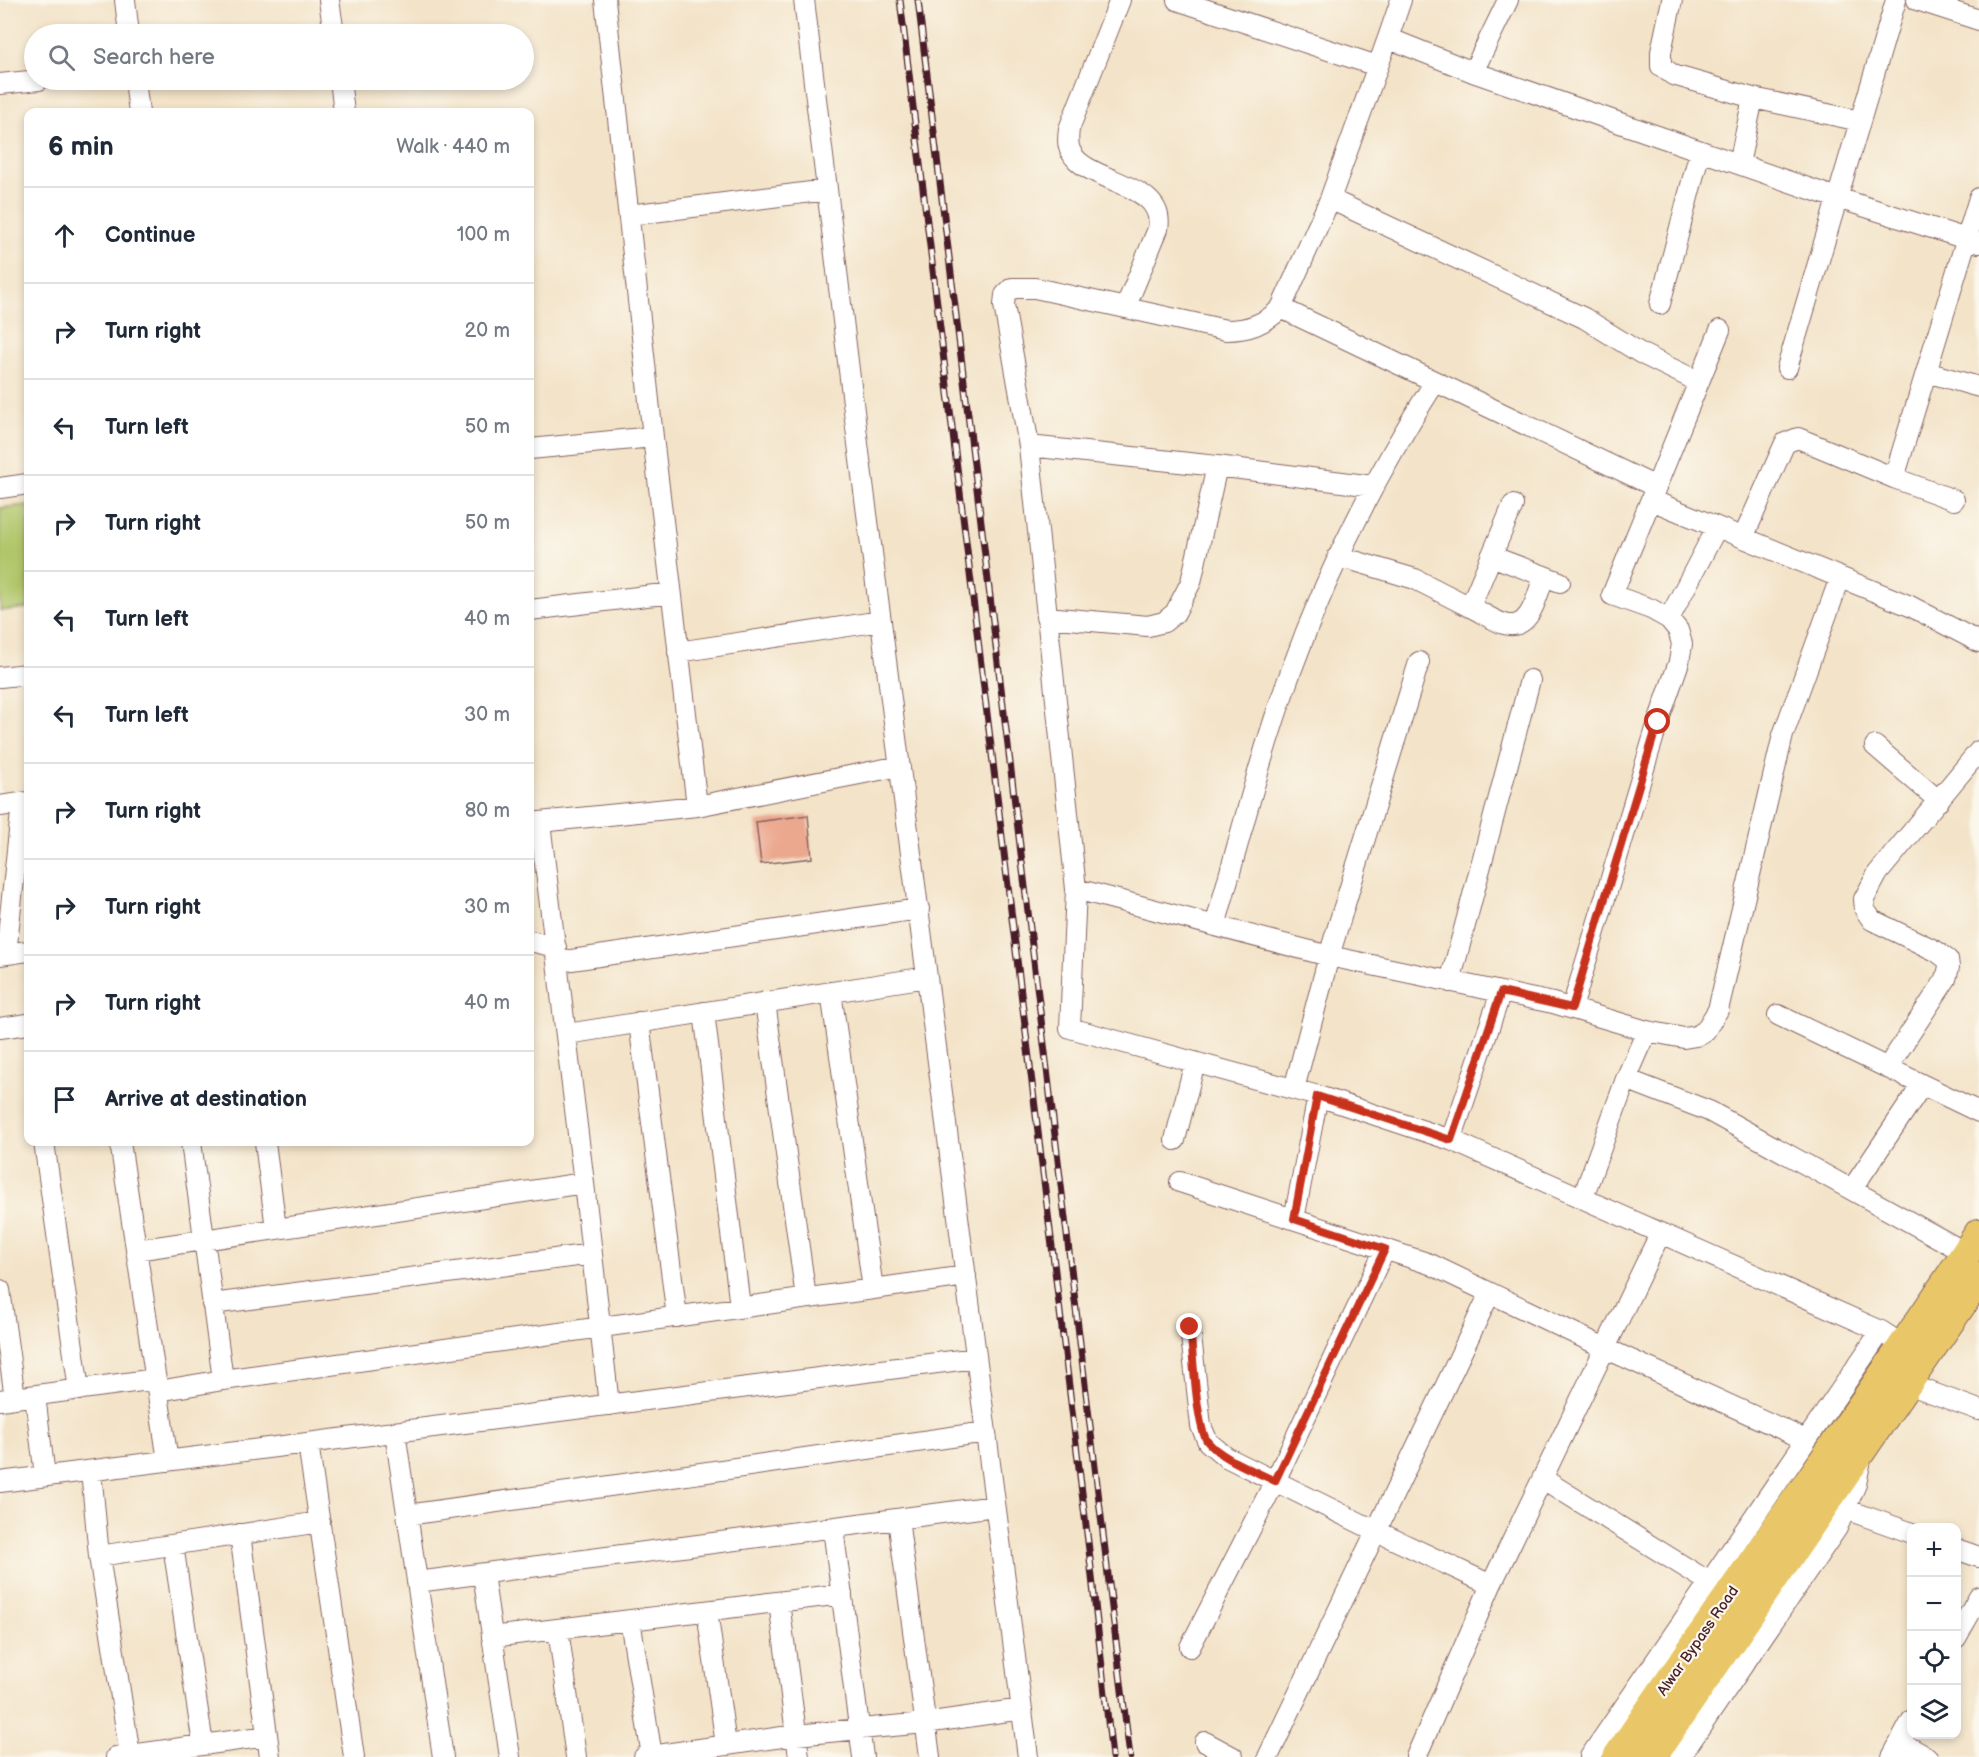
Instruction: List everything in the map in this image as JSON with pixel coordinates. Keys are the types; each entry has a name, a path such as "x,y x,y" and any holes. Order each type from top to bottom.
{"main road":[{"path":"1651,1757 1789,1535 1892,1338 1970,1273"},
{"path":"1789,1535 1862,1451 1908,1384 1970,1273"},
{"name":"Alwar Bypass Road","path":"1618,1757 1696,1643 1789,1535"}],"street":[{"path":"125,0 128,24"},
{"path":"329,0 333,24"},
{"path":"605,0 696,806"},
{"path":"804,0 881,621 1028,1757"},
{"path":"1120,0 1068,129 1068,142 1071,154 1084,165 1143,195 1156,206 1161,217 1126,306"},
{"path":"1177,0 1377,66"},
{"path":"1401,0 1330,199 1281,308 1270,319 1241,330 1208,326 1126,306 1035,288 1012,288 1005,295 1004,305 1029,447 1076,889 1070,1028 1294,1089 1451,1140 1583,1197 1892,1338 1806,1440 1590,1757"},
{"path":"1473,72 1508,0"},
{"path":"1672,0 1661,52 1661,66 1672,75 1753,98 1860,122"},
{"path":"1787,368 1896,0"},
{"path":"1917,0 1979,20"},
{"path":"1388,38 1473,72 1700,151 1973,241"},
{"path":"0,84 24,82"},
{"path":"136,90 138,108"},
{"path":"341,90 344,108"},
{"path":"1739,164 1753,98"},
{"path":"1660,304 1700,151"},
{"path":"629,215 827,190"},
{"path":"1894,478 1926,372 1973,241 1979,198"},
{"path":"1330,199 1584,318 1642,354 1699,382"},
{"path":"1281,308 1435,382 1717,527 1910,606 1979,642"},
{"path":"1572,1008 1658,722 1679,662 1682,644 1678,630 1669,619 1651,609 1612,595 1720,330"},
{"path":"1926,372 1979,387"},
{"path":"1215,926 1282,697 1301,644 1338,556 1373,486 1399,438 1435,382"},
{"path":"534,449 653,437"},
{"path":"1743,538 1785,443 1798,438 1954,500"},
{"path":"1029,447 1217,466 1373,486"},
{"path":"1046,617 1148,626 1164,622 1174,614 1191,582 1217,466"},
{"path":"0,488 24,485"},
{"path":"1470,607 1513,505"},
{"path":"1669,619 1717,527"},
{"path":"1338,556 1415,579 1503,624 1514,625 1524,622 1552,579 1491,556"},
{"path":"1076,889 1329,956 1572,1008 1647,1031 1684,1038 1696,1036 1705,1031 1718,1010 1783,735 1840,578"},
{"path":"534,610 671,593"},
{"path":"678,651 881,621"},
{"path":"1294,1089 1329,956 1419,662"},
{"path":"0,677 24,674"},
{"path":"1450,982 1530,680"},
{"path":"1875,746 1938,801"},
{"path":"1887,1068 1946,979 1949,967 1948,960 1936,951 1872,920 1865,910 1864,899 1878,873 1979,751"},
{"path":"609,1405 557,954 535,823 696,806 900,766"},
{"path":"0,806 24,802"},
{"path":"24,809 3,954 24,951"},
{"path":"534,943 557,954 919,909"},
{"path":"567,1034 927,976"},
{"path":"831,992 873,1289"},
{"path":"1451,1140 1501,992"},
{"path":"765,1002 806,1298"},
{"path":"704,1012 740,1307"},
{"path":"1778,1015 1979,1112"},
{"path":"639,1022 676,1317"},
{"path":"0,1029 24,1026"},
{"path":"1583,1197 1626,1078 1647,1031"},
{"path":"1174,1140 1195,1062"},
{"path":"1626,1078 1709,1110 1852,1189 1970,1273"},
{"path":"1852,1189 1922,1085"},
{"path":"1294,1219 1317,1096"},
{"path":"46,1146 80,1390"},
{"path":"121,1146 168,1461"},
{"path":"191,1146 223,1380"},
{"path":"266,1146 276,1229"},
{"path":"1180,1182 1430,1264 1806,1440"},
{"path":"136,1250 584,1183"},
{"path":"1416,1757 1491,1585 1660,1234"},
{"path":"1190,1647 1275,1481 1385,1249"},
{"path":"212,1304 592,1254"},
{"path":"0,1290 7,1400 80,1390 223,1380 966,1276"},
{"path":"1268,1757 1490,1293"},
{"path":"1190,1327 1201,1426 1208,1442 1226,1457 1491,1585"},
{"path":"0,1482 976,1358"},
{"path":"1908,1384 1979,1410"},
{"path":"35,1396 45,1476"},
{"path":"395,1432 443,1757"},
{"path":"407,1515 986,1432"},
{"path":"308,1443 354,1757"},
{"path":"1680,1757 1837,1528 1856,1484 1862,1451"},
{"path":"91,1471 123,1756 267,1736"},
{"path":"1543,1479 1709,1582"},
{"path":"417,1582 996,1506"},
{"path":"1845,1509 1907,1532"},
{"path":"898,1519 930,1757"},
{"path":"99,1556 320,1522"},
{"path":"833,1528 863,1757"},
{"path":"240,1534 270,1757"},
{"path":"173,1545 203,1745"},
{"path":"1961,1551 1979,1557"},
{"path":"483,1574 510,1757"},
{"path":"492,1637 842,1594"},
{"path":"1960,1631 1979,1597"},
{"path":"779,1602 799,1757"},
{"path":"707,1611 726,1745"},
{"path":"630,1620 648,1756 1022,1709"},
{"path":"558,1629 576,1757"},
{"path":"1907,1728 1896,1749 1927,1757"},
{"path":"1205,1742 1233,1757"}],"green space":[{"path":"24,505 24,608 0,611 0,508"}],"building":[{"path":"808,815 812,858 761,864 756,822"}],"railway":[{"path":"900,0 1089,1550 1112,1757"},
{"path":"918,0 1130,1757"}],"route":[{"path":"1190,1327 1201,1426 1208,1442 1226,1457 1275,1481 1385,1249 1294,1219 1317,1096 1451,1140 1501,992 1572,1008 1658,722"}]}
